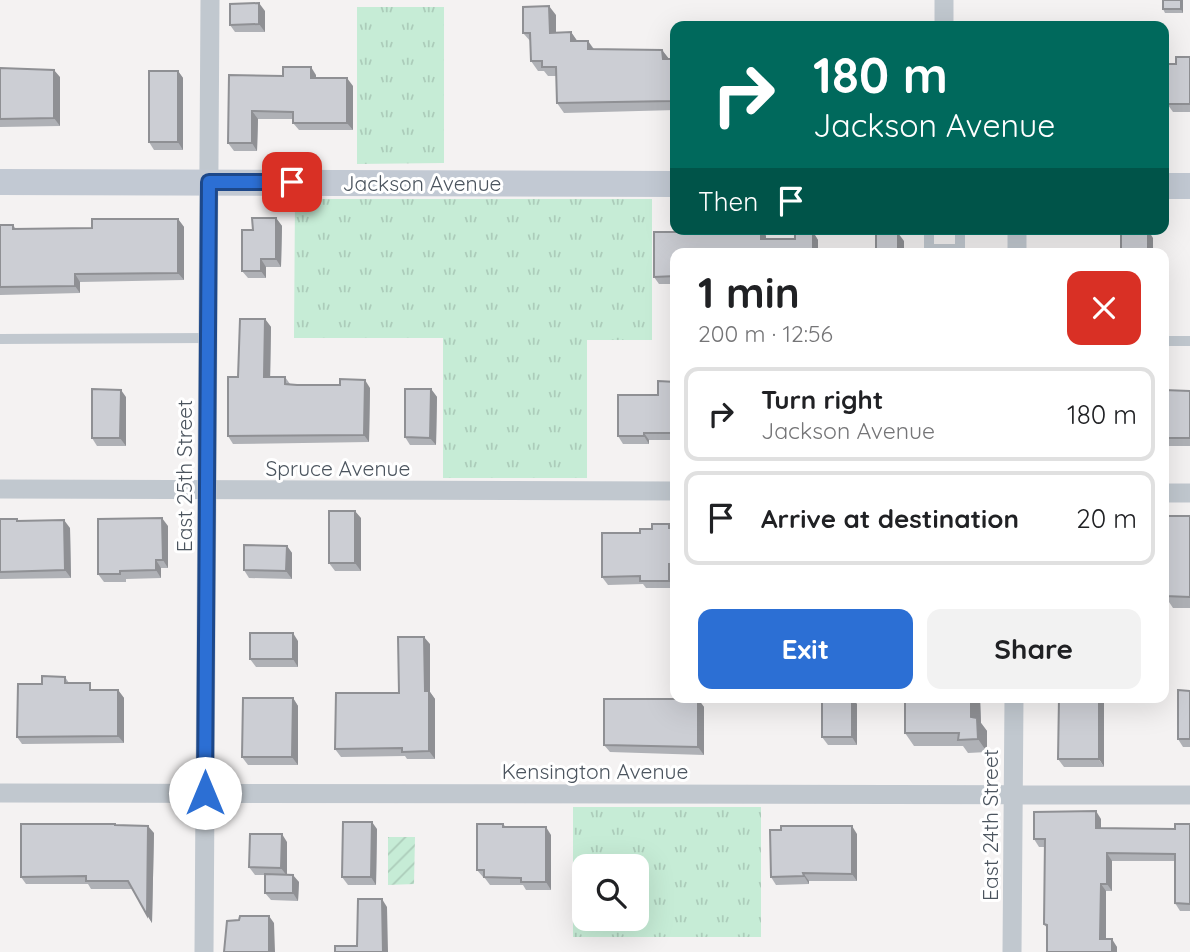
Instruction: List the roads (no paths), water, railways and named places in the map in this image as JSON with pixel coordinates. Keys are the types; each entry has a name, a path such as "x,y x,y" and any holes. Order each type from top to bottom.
{"street":[{"name":"East 25th Street","path":"204,952 210,0"},
{"path":"944,0 944,21"},
{"name":"Jackson Avenue","path":"0,182 670,184"},
{"path":"1169,186 1190,186"},
{"name":"Spruce Avenue","path":"0,489 670,491"},
{"path":"1169,492 1190,493"},
{"name":"East 24th Street","path":"1012,952 1014,703"},
{"name":"Kensington Avenue","path":"0,793 1190,795"}],"lane":[{"path":"0,339 208,338"},
{"path":"1169,341 1190,341"}]}
